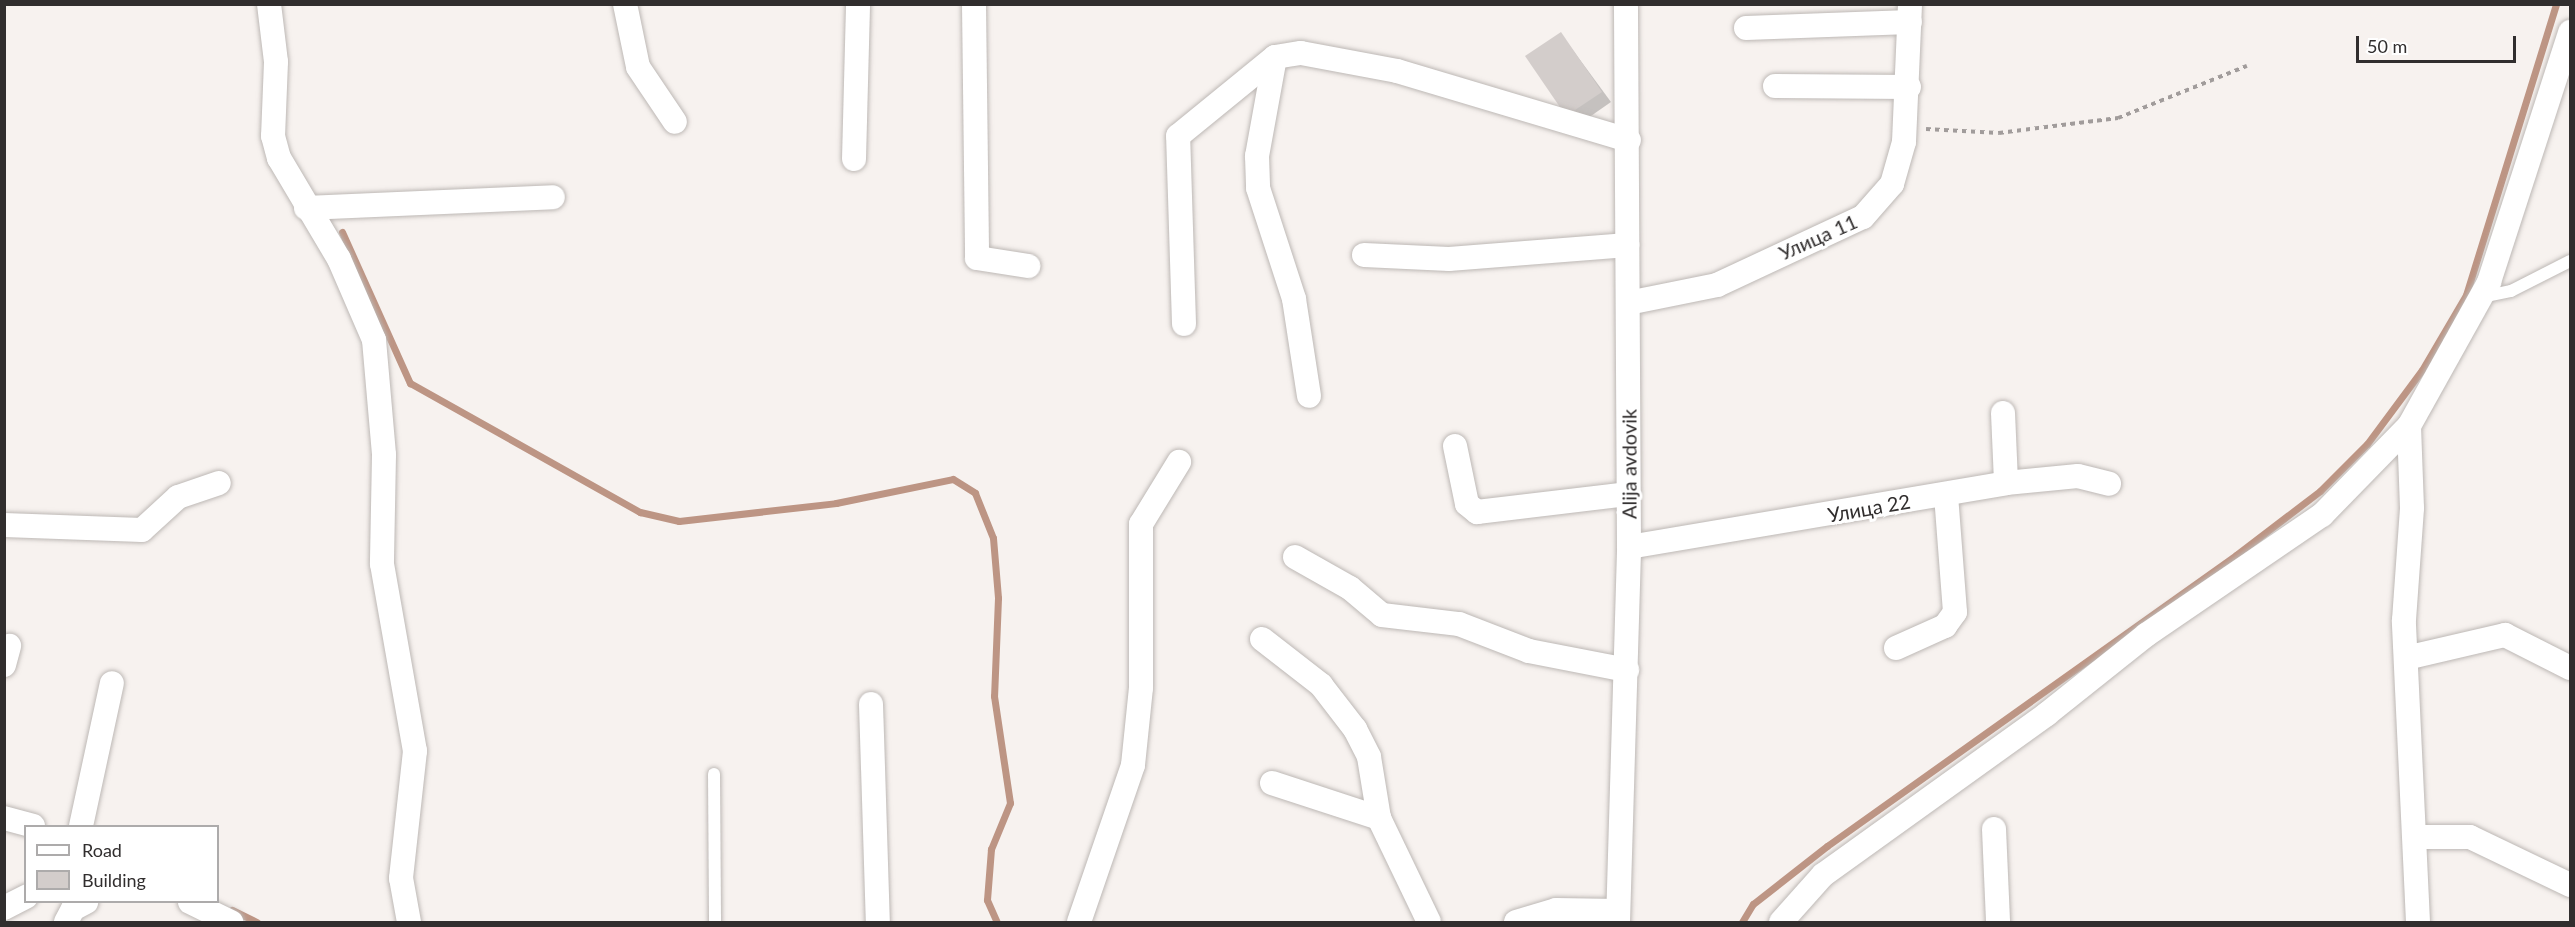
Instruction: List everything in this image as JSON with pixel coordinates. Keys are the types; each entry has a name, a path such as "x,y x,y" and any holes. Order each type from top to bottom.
{"street":[{"path":"268,4 276,62 273,136 306,208 339,259 374,340 381,389 382,564 415,751 401,879 409,922"},
{"path":"625,4 638,67 675,122"},
{"path":"854,159 858,4"},
{"path":"974,4 977,258 1028,266"},
{"name":"Alija avdovik","path":"1618,917 1629,547 1627,245 1629,140 1626,4"},
{"path":"1746,28 1910,14"},
{"name":"Улица 11","path":"1628,303 1717,285 1863,217 1892,184 1907,128 1910,14"},
{"path":"1781,922 1823,875 2047,714 2146,635 2322,515 2409,426 2482,297 2562,81 2571,32"},
{"path":"1184,324 1178,136 1275,57 1301,53 1397,71 1629,140"},
{"path":"1275,57 1257,156 1258,188 1294,299 1309,396"},
{"path":"1775,86 1909,87"},
{"path":"306,208 553,197"},
{"path":"1364,255 1449,259 1627,245"},
{"path":"2003,413 2006,483"},
{"path":"2409,426 2412,508 2406,657 2418,922"},
{"path":"1455,446 1467,504 1476,512 1629,494"},
{"path":"1079,922 1133,765 1141,688 1141,524 1179,462"},
{"name":"Улица 22","path":"1629,547 2006,483 2078,476 2109,484"},
{"path":"4,525 142,530 178,497 219,483"},
{"path":"1896,648 1945,626 1955,612 1946,494"},
{"path":"1295,557 1350,588 1382,615 1459,624 1529,651 1627,670"},
{"path":"2406,657 2505,635 2571,668"},
{"path":"1262,639 1321,685 1354,729 1369,758 1379,818 1429,922"},
{"path":"81,825 112,683"},
{"path":"871,704 878,922"},
{"path":"1272,783 1379,818"},
{"path":"4,818 29,825"},
{"path":"1994,829 1998,922"},
{"path":"2415,837 2470,837 2571,885"},
{"path":"4,908 24,898"},
{"path":"66,922 73,909 84,903"},
{"path":"192,903 231,922"},
{"path":"1516,922 1557,910 1618,917"}],"lane":[{"path":"2482,297 2517,289 2571,261"},
{"path":"714,774 715,922"}],"path":[{"path":"1907,128 1999,133 2118,118 2247,66"}],"building":[{"path":"1561,32 1602,92 1566,116 1525,56"}],"waterway":[{"path":"1742,922 1753,904 1827,846 2236,555 2320,491 2367,444 2422,370 2466,295 2556,4"},
{"path":"342,232 410,383 640,512 679,521 836,503 953,479 975,493 993,538 998,598 994,696 1010,803 991,849 987,900 997,922"},
{"path":"232,910 257,922"}]}
